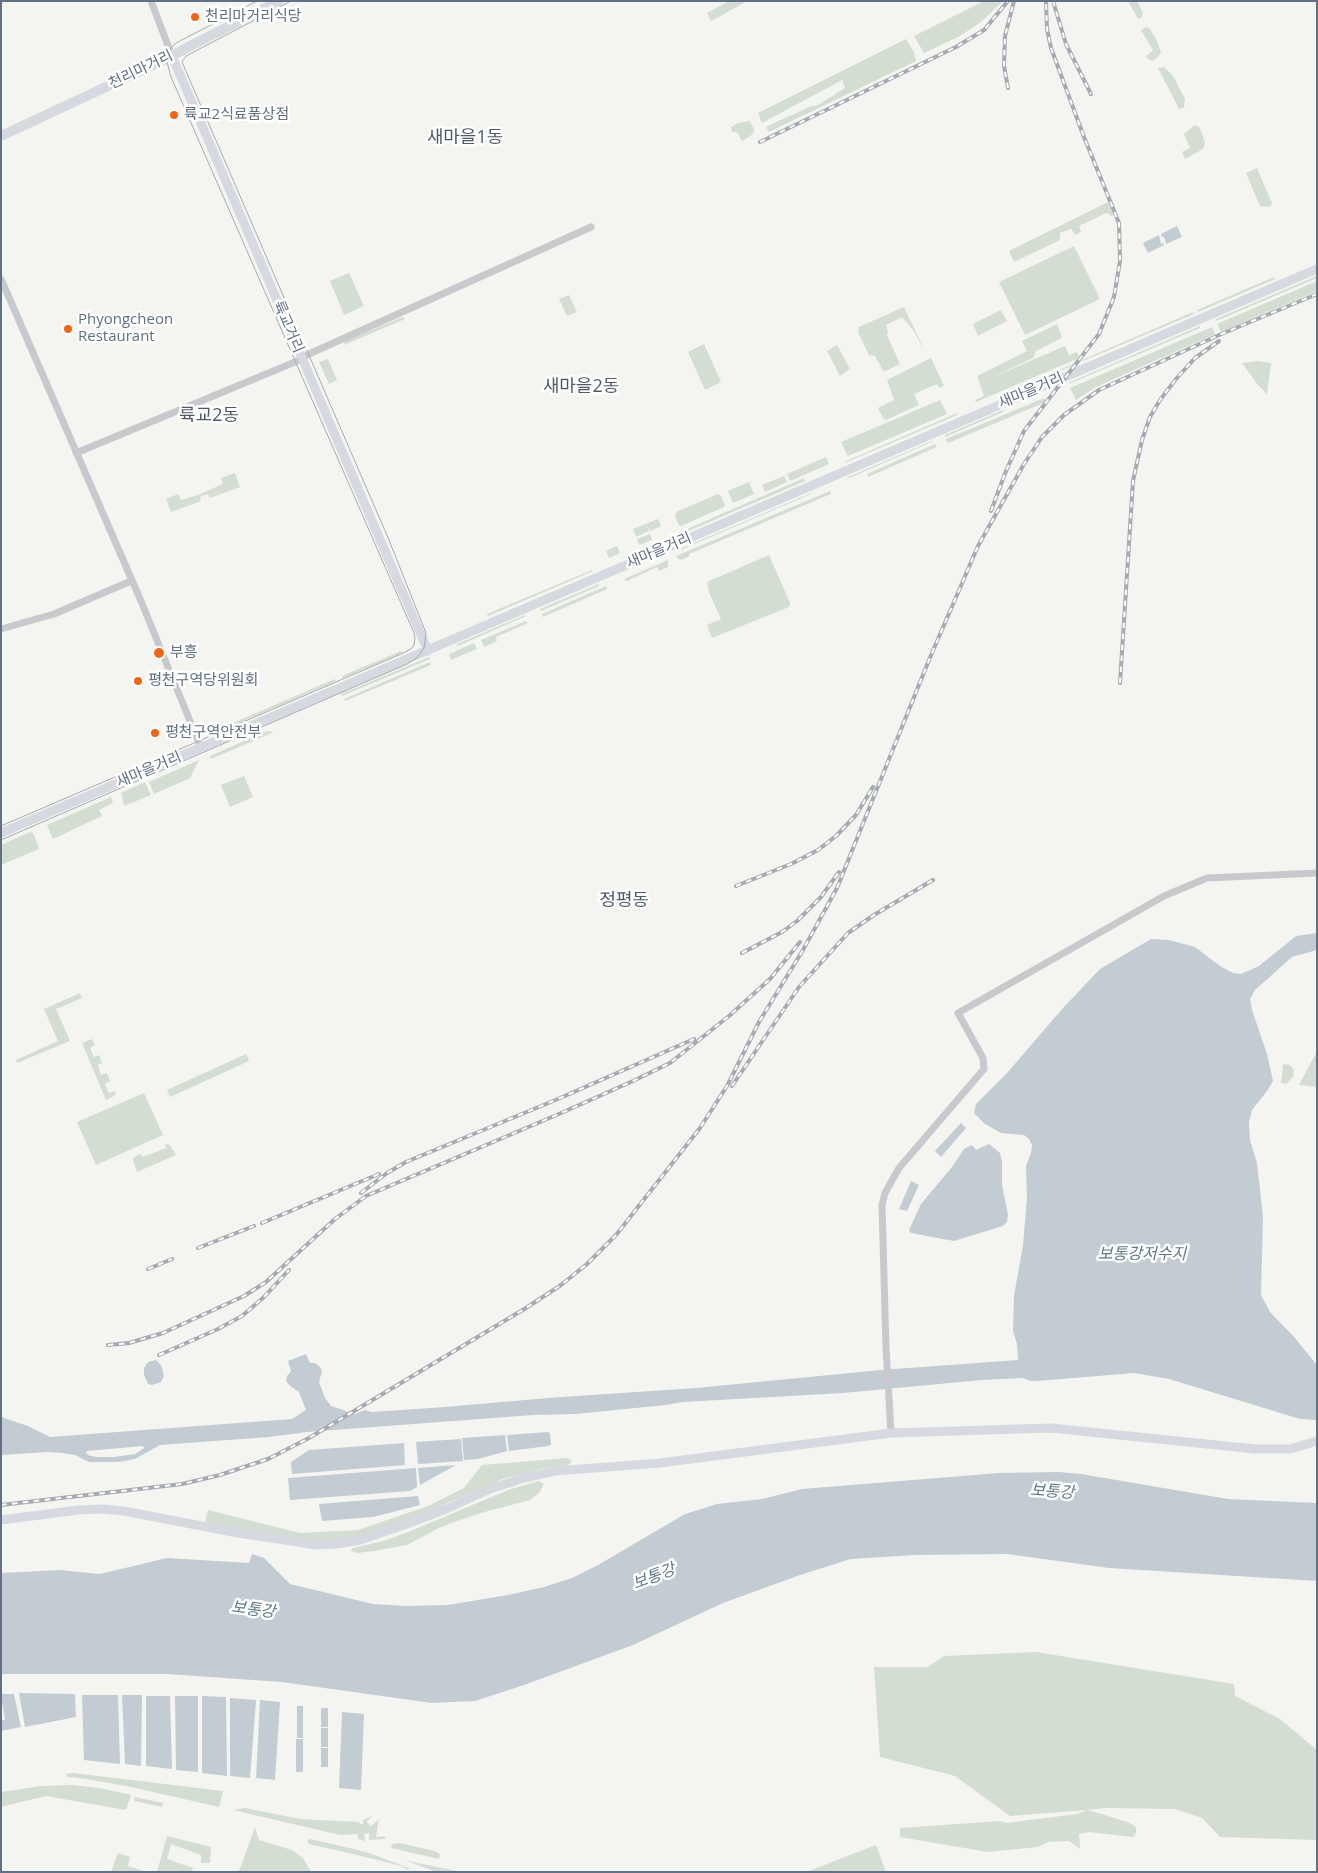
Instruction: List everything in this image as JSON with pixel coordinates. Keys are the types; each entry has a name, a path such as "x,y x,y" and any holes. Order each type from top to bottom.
{"highway":[{"name":"천리마거리","path":"1,136 172,56 279,1"}],"main road":[{"name":"륙교거리","path":"172,56 428,651"},
{"name":"새마을거리","path":"1,833 1317,269"},
{"path":"1,1520 78,1510 102,1509 132,1512 238,1533 315,1545 337,1544 360,1540 404,1525 490,1489 524,1478 555,1471 660,1463 891,1433 1051,1428 1255,1449 1290,1448 1317,1441"}],"street":[{"name":"륙교거리","path":"151,1 172,56"},
{"path":"76,453 301,359 591,228"},
{"path":"1,279 201,748"},
{"path":"1,629 54,614 131,581"},
{"path":"891,1433 888,1407 882,1220 885,1193 898,1168 984,1069 983,1058 958,1013 1164,896 1207,878 1317,873"}],"shaded area":[{"path":"729,1 743,1 744,3 711,21 707,13"},
{"path":"984,1 1003,1 981,22 960,36 924,53 914,36"},
{"path":"1128,1 1137,1 1143,13 1142,17 1138,19"},
{"path":"1146,27 1150,29 1156,39 1161,52 1152,61 1146,56 1153,50 1141,30"},
{"path":"906,39 914,52 916,61 769,132 766,127 809,107 818,105 845,88 842,80 762,123 758,113"},
{"path":"1164,67 1173,76 1185,99 1184,107 1179,109 1158,68"},
{"path":"750,121 754,129 753,134 742,141 737,132 732,132 731,127 738,123"},
{"path":"1195,125 1199,127 1205,144 1203,149 1185,159 1182,152 1190,148 1184,134"},
{"path":"1257,168 1272,203 1271,206 1260,206 1246,173"},
{"path":"1108,202 1113,214 1112,217 1106,213 1079,226 1081,232 1075,235 1071,229 1060,233 1060,240 1014,262 1009,251"},
{"path":"1074,246 1100,299 1025,335 999,282"},
{"path":"349,273 364,306 344,315 330,281"},
{"path":"1317,276 1317,278 1216,321 1216,319"},
{"path":"1274,277 1275,279 1198,312 1197,310"},
{"path":"1317,281 1317,291 1221,332 1217,324"},
{"path":"569,295 577,312 567,316 559,299"},
{"path":"904,307 925,351 913,330 902,317 886,325 887,335 900,364 884,372 875,356 869,355 858,332 859,327"},
{"path":"1001,310 1007,321 978,336 973,324"},
{"path":"1193,312 1194,314 1082,360"},
{"path":"403,317 405,319 344,345 345,341"},
{"path":"1057,324 1062,338 1036,351 1033,358 986,380 1065,346 1069,355 1077,352 1079,358 976,402 975,400 984,396 977,376 1027,351 1022,341"},
{"path":"1200,326 1200,328 1068,383"},
{"path":"1212,327 1215,334 1096,387 1076,400 1070,388"},
{"path":"704,344 721,382 705,390 688,352"},
{"path":"837,345 850,369 840,376 827,351"},
{"path":"931,358 944,386 939,388 937,384 914,394 919,405 886,420 883,418 878,408 894,400 887,380"},
{"path":"328,359 337,380 329,384 319,362"},
{"path":"1257,361 1271,363 1267,394 1242,363"},
{"path":"1073,364 1074,365 1000,395"},
{"path":"1044,398 1046,402 948,443 946,439"},
{"path":"940,400 947,414 848,456 841,442"},
{"path":"1003,410 1003,412 945,437 945,435"},
{"path":"957,413 957,415 844,462"},
{"path":"934,441 847,479 848,477"},
{"path":"935,444 937,447 868,477 867,474"},
{"path":"826,457 829,464 790,481 787,474"},
{"path":"235,473 240,487 210,498 208,494 200,497 201,501 171,512 166,499 178,494 181,500 198,495 223,484 221,478"},
{"path":"784,476 787,482 765,492 762,485"},
{"path":"804,478 805,481 679,535 678,533"},
{"path":"749,482 754,494 733,503 728,491"},
{"path":"830,491 831,494 689,554 690,556 681,560 676,556"},
{"path":"718,494 721,496 724,507 681,526 679,525 675,517 676,512"},
{"path":"811,494 676,552 680,549"},
{"path":"658,519 661,526 650,531 646,524"},
{"path":"646,524 649,531 636,537 633,529"},
{"path":"650,534 652,540 639,545 637,539"},
{"path":"617,546 620,553 609,558 606,551"},
{"path":"769,555 790,603 789,607 712,638 707,625 721,619 708,590 707,582"},
{"path":"668,560 668,567 659,571 657,567 627,581 624,579"},
{"path":"592,570 488,616 487,614"},
{"path":"599,584 599,586 541,611 540,609"},
{"path":"606,586 607,589 543,617 542,614"},
{"path":"525,615 458,646 457,644"},
{"path":"526,621 528,623 496,637 497,641 484,647 481,640"},
{"path":"474,643 477,649 451,660 449,654"},
{"path":"401,651 402,653 343,678 342,676"},
{"path":"429,657 430,659 342,696 341,694"},
{"path":"430,662 431,665 345,701 344,699"},
{"path":"335,679 336,681 220,731 219,729"},
{"path":"267,731 274,732 211,759 210,756"},
{"path":"199,760 190,778 154,794 149,782"},
{"path":"244,776 253,797 230,807 221,785"},
{"path":"145,782 151,795 124,806 121,793"},
{"path":"111,797 113,803 99,810 102,816 53,839 47,825"},
{"path":"30,832 33,833 39,849 1,865 1,845"},
{"path":"80,993 82,998 56,1009 70,1041 17,1063 16,1060 58,1041 44,1009"},
{"path":"92,1039 95,1045 90,1048 94,1057 99,1055 102,1063 98,1065 101,1075 107,1073 110,1081 105,1084 109,1093 115,1091 116,1095 106,1100 82,1043"},
{"path":"1317,1051 1317,1087 1299,1085"},
{"path":"246,1054 249,1061 170,1097 167,1090"},
{"path":"1283,1064 1290,1065 1294,1070 1293,1077 1286,1084 1281,1083"},
{"path":"144,1093 163,1135 96,1165 77,1122"},
{"path":"165,1144 170,1145 176,1155 137,1172 133,1160 134,1157 140,1154 143,1157 166,1148"},
{"path":"567,1458 572,1460 569,1465 545,1468 503,1479 403,1522 357,1538 314,1542 240,1530 205,1522 208,1510 300,1533 358,1530 428,1506 464,1488 482,1465"},
{"path":"539,1481 544,1484 539,1493 530,1500 457,1521 407,1545 357,1553 351,1551 352,1548 384,1541 508,1490"},
{"path":"1036,1652 1234,1684 1235,1696 1280,1719 1317,1750 1317,1840 1220,1837 1202,1818 1175,1809 1105,1808 1088,1810 1128,1822 1136,1827 1136,1833 1133,1837 1089,1832 1079,1834 1080,1849 1069,1841 1049,1842 1038,1847 988,1852 900,1837 900,1828 1000,1821 1006,1823 1077,1814 1087,1810 1010,1816 955,1776 880,1757 874,1667 928,1667 944,1656"},
{"path":"73,1773 223,1791 219,1807 131,1787 67,1777 66,1774"},
{"path":"72,1785 99,1788 131,1795 126,1810 46,1796 1,1807 2,1792 41,1786"},
{"path":"135,1797 163,1803 162,1807 134,1801"},
{"path":"245,1808 300,1819 359,1822 360,1824 363,1824 363,1820 372,1816 367,1822 371,1826 379,1819 376,1837 385,1836 385,1839 369,1840 369,1833 364,1834 365,1841 358,1839 358,1834 340,1835 233,1810"},
{"path":"255,1827 259,1840 292,1850 303,1858 311,1872 238,1872"},
{"path":"167,1836 211,1847 210,1863 201,1863 201,1855 171,1844 167,1859 193,1868 192,1872 157,1872"},
{"path":"310,1839 366,1852 409,1868 408,1870 401,1866 309,1844 307,1841"},
{"path":"399,1843 435,1851 440,1854 439,1859 391,1848 392,1844"},
{"path":"876,1845 886,1872 806,1872"},
{"path":"118,1853 130,1857 128,1866 144,1871 111,1872"},
{"path":"404,1860 447,1869 460,1872 437,1872"}],"water":[{"path":"1177,226 1182,237 1166,244 1161,234"},
{"path":"1159,235 1161,244 1163,243 1164,245 1148,253 1143,243"},
{"name":"보통강저수지","path":"1317,933 1317,950 1292,957 1255,990 1250,999 1267,1054 1273,1081 1252,1110 1249,1122 1250,1140 1257,1163 1263,1217 1261,1295 1270,1312 1317,1365 1317,1420 1300,1419 1169,1379 1134,1373 1037,1381 1023,1378 982,1380 843,1393 683,1402 575,1414 533,1415 307,1432 269,1437 160,1445 135,1459 118,1462 89,1462 75,1455 47,1452 1,1455 1,1417 28,1426 50,1437 292,1419 306,1410 299,1392 286,1381 291,1371 288,1361 306,1354 310,1363 315,1363 322,1371 319,1382 325,1398 331,1406 355,1414 365,1410 372,1412 696,1388 881,1370 1018,1360 1017,1344 1013,1331 1014,1296 1023,1245 1027,1198 1026,1166 1032,1145 1024,1135 1001,1133 985,1124 974,1113 976,1104 1007,1073 1063,1008 1100,969 1151,939 1169,940 1195,947 1220,966 1233,973 1241,974 1259,966 1296,936","holes":["143,1446 144,1448 135,1454 114,1457 96,1457 88,1455 86,1452"]},
{"path":"961,1123 966,1128 941,1157 935,1151"},
{"path":"989,1144 1000,1153 1002,1185 1008,1215 1007,1222 1003,1226 954,1241 911,1233 909,1230 921,1204 952,1167 964,1149 972,1145 976,1150"},
{"path":"911,1181 919,1185 907,1211 899,1209"},
{"path":"156,1360 161,1365 164,1376 161,1382 152,1385 148,1384 144,1375 144,1368 148,1362"},
{"path":"550,1433 551,1444 548,1446 509,1451 507,1435"},
{"path":"505,1435 507,1451 478,1459 464,1460 462,1438"},
{"path":"461,1439 463,1461 418,1464 416,1442"},
{"path":"404,1443 405,1465 292,1474 291,1462 309,1450"},
{"path":"456,1465 420,1485 418,1468"},
{"path":"416,1468 417,1487 410,1491 290,1500 288,1478"},
{"name":"보통강","path":"1059,1472 1228,1499 1317,1503 1317,1581 1109,1568 1007,1554 915,1555 851,1559 723,1603 633,1645 475,1701 432,1703 282,1682 167,1674 1,1674 1,1573 59,1570 100,1574 167,1558 249,1563 252,1554 264,1558 290,1584 373,1604 406,1606 448,1605 508,1595 544,1587 572,1578 598,1565 685,1514 717,1504 762,1499 802,1489 999,1473"},
{"path":"418,1496 420,1505 373,1517 322,1521 319,1504"},
{"path":"19,1693 75,1694 76,1717 25,1727"},
{"path":"1,1694 14,1694 21,1727 1,1731 1,1720 5,1720"},
{"path":"82,1695 118,1695 120,1764 84,1760"},
{"path":"122,1695 142,1695 141,1766 125,1764"},
{"path":"146,1696 170,1696 172,1769 146,1766"},
{"path":"175,1696 198,1696 198,1772 176,1770"},
{"path":"202,1696 226,1697 227,1776 202,1773"},
{"path":"230,1698 256,1700 250,1778 230,1776"},
{"path":"260,1700 280,1702 275,1780 256,1778"},
{"path":"297,1706 303,1706 303,1738 297,1738"},
{"path":"321,1708 328,1708 328,1727 321,1727"},
{"path":"342,1712 364,1714 361,1790 339,1788"},
{"path":"321,1728 328,1728 328,1747 321,1747"},
{"path":"296,1739 303,1739 303,1772 296,1772"},
{"path":"321,1748 328,1748 328,1767 321,1767"}],"tram line":[{"path":"1,826 401,654 411,649 414,645 414,633 171,77 167,62 167,52 176,43 257,1"},
{"path":"1,840 407,664 418,657 424,648 426,633 389,540 182,62 186,56 291,1"}],"railway":[{"path":"760,142 956,47 984,30 1008,1"},
{"path":"1008,88 1004,66 1005,36 1014,1"},
{"path":"991,511 1024,431 1099,334 1114,297 1120,261 1119,223 1051,48 1047,29 1046,1"},
{"path":"1053,1 1066,44 1091,94"},
{"path":"1,1505 182,1484 220,1475 268,1459 309,1438 526,1308 561,1285 587,1264 616,1235 700,1128 727,1086 759,1022 803,950 837,888 929,660 978,546 1024,464 1042,437 1064,415 1099,390 1219,335 1317,294"},
{"path":"1120,683 1133,481 1142,440 1150,417 1176,379 1195,358 1219,341"},
{"path":"736,886 791,864 818,850 836,836 856,815 873,787"},
{"path":"742,953 782,932 797,921 821,897 839,872"},
{"path":"732,1086 799,987 848,933 874,915 933,880"},
{"path":"108,1345 129,1343 163,1333 244,1296 266,1282 335,1219 366,1196 559,1114 670,1063 729,1016 770,979 800,942"},
{"path":"361,1193 387,1173 406,1162 558,1099 694,1039"},
{"path":"262,1223 379,1174"},
{"path":"198,1248 254,1226"},
{"path":"148,1269 172,1259"},
{"path":"159,1355 216,1330 242,1316 264,1297 289,1270"}],"place":[{"name":"천리마거리식당","path":"195,17"},
{"name":"륙교2식료품상점","path":"174,115"},
{"name":"Phyongcheon Restaurant","path":"68,329"},
{"name":"부흥","path":"159,653"},
{"name":"평천구역당위원회","path":"138,681"},
{"name":"평천구역안전부","path":"155,733"}],"district":[{"name":"새마을1동","path":"465,138"},
{"name":"새마을2동","path":"581,387"},
{"name":"륙교2동","path":"209,416"},
{"name":"정평동","path":"624,901"}]}
